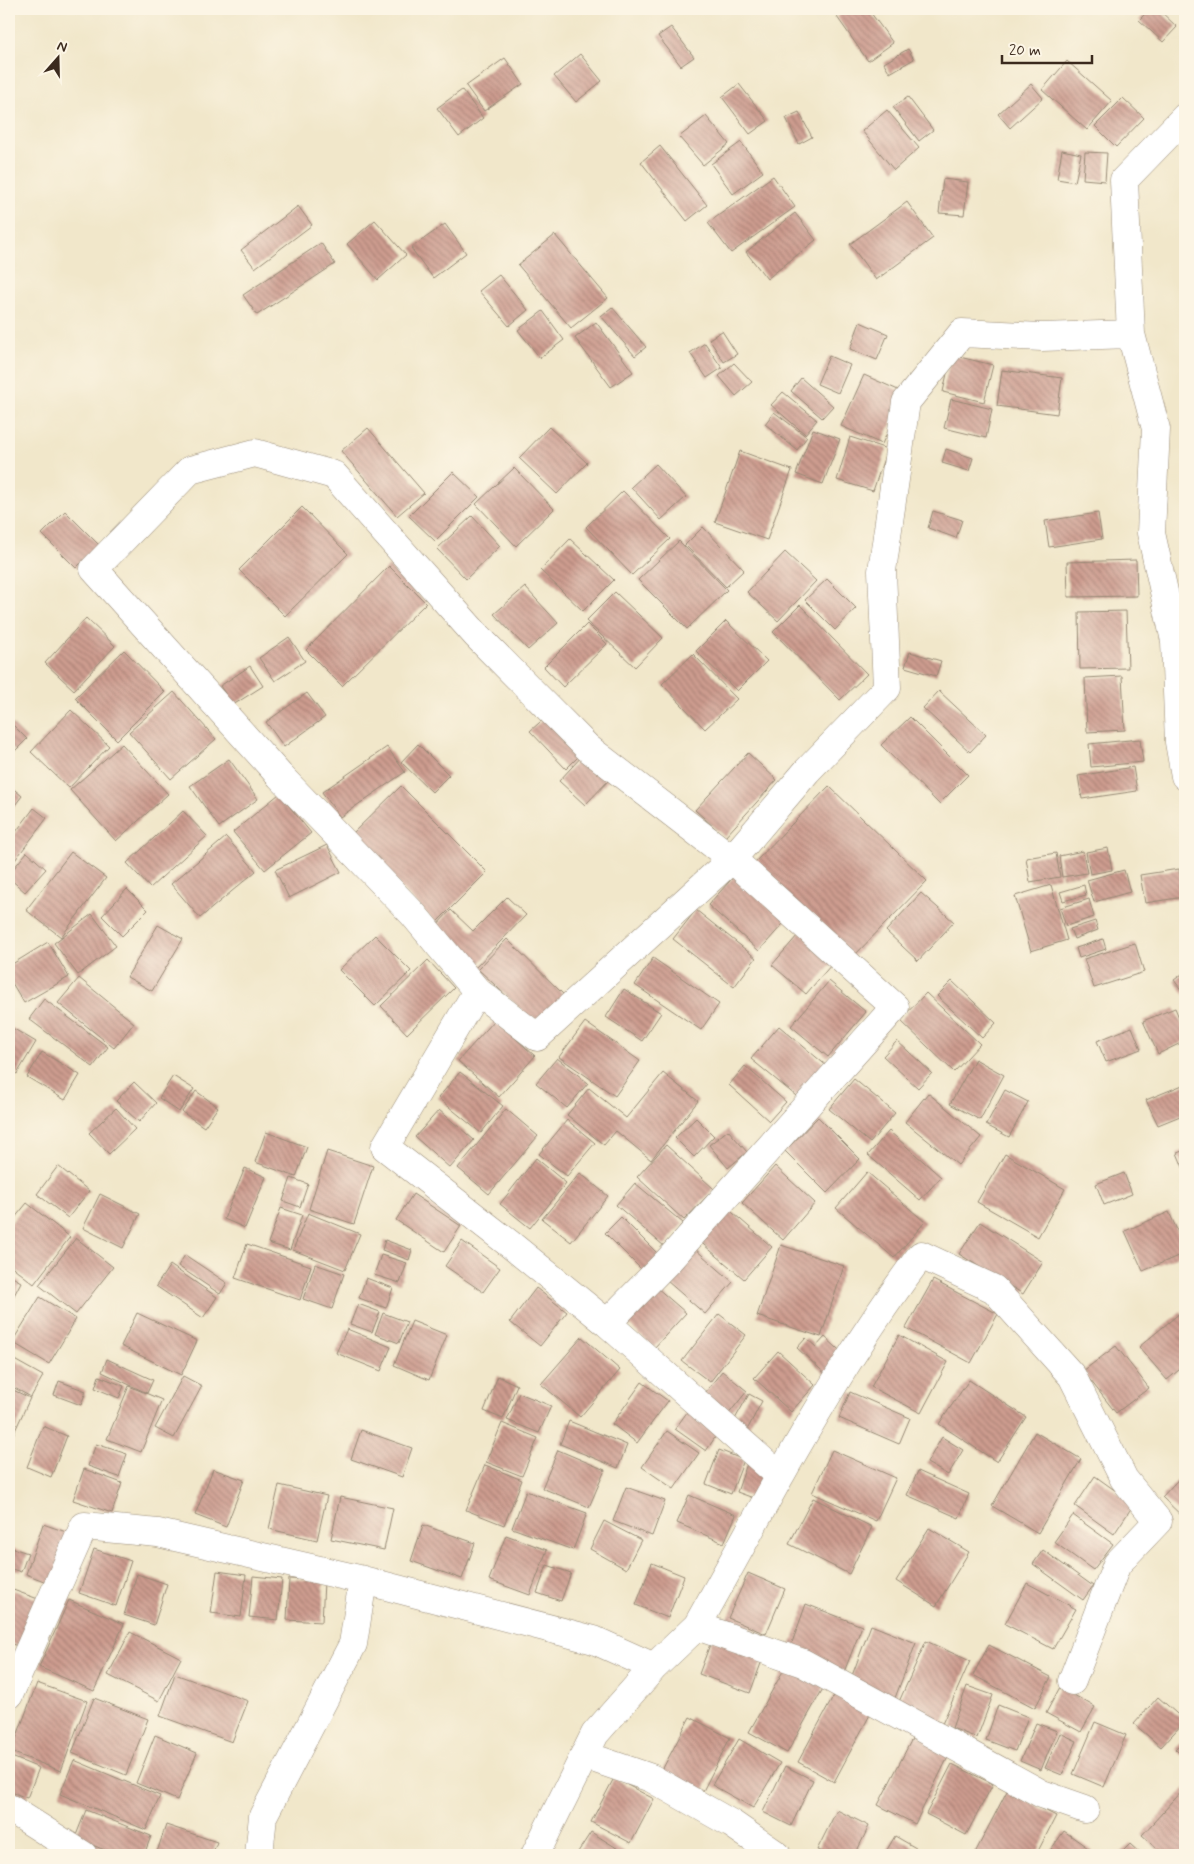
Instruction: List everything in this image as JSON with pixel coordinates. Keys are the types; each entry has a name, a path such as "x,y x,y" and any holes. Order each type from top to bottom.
{"street":[{"path":"1185,117 1124,180 1131,334 1156,429 1151,533 1175,641 1179,742 1185,776"},
{"path":"607,1323 668,1260 895,1008 732,859 588,748 477,636 334,474 255,453 190,470 94,569 280,776 412,914 477,991 537,1037 732,859 807,771 887,688 882,570 906,402 962,333 1042,337 1131,334"},
{"path":"477,991 385,1148 511,1245 607,1323 780,1476"},
{"path":"535,1855 595,1734 654,1667 697,1626 829,1392 892,1293 921,1255 994,1289 1072,1376 1124,1479 1158,1521 1117,1564 1072,1681"},
{"path":"9,1695 84,1526 158,1533 363,1580 594,1640 654,1667"},
{"path":"259,1855 263,1816 352,1644 363,1580"},
{"path":"697,1626 803,1663 1042,1794 1085,1809"},
{"path":"584,1755 651,1778 732,1824 777,1855"},
{"path":"9,1808 83,1855"}],"building":[{"path":"848,9 868,9 893,43 868,61 837,17"},
{"path":"1150,9 1158,9 1177,27 1163,42 1139,20"},
{"path":"671,27 694,57 681,66 658,36"},
{"path":"908,49 914,59 890,73 884,63"},
{"path":"580,54 602,81 576,102 554,76"},
{"path":"505,58 523,84 484,111 466,86"},
{"path":"1067,61 1112,101 1087,130 1042,90"},
{"path":"739,84 768,121 750,134 722,97"},
{"path":"1031,84 1043,98 1010,128 998,114"},
{"path":"462,90 483,118 459,137 437,108"},
{"path":"908,97 933,130 919,141 893,107"},
{"path":"1123,98 1144,118 1116,147 1095,126"},
{"path":"887,110 919,148 894,170 862,131"},
{"path":"799,112 812,137 799,144 786,118"},
{"path":"706,116 729,144 703,165 679,137"},
{"path":"741,142 763,172 733,194 711,164"},
{"path":"660,146 707,205 687,221 641,162"},
{"path":"1062,150 1081,154 1075,182 1057,179"},
{"path":"1085,152 1107,153 1105,181 1083,179"},
{"path":"773,176 795,207 731,253 708,223"},
{"path":"943,179 968,182 964,215 939,213"},
{"path":"907,202 933,238 876,280 850,244"},
{"path":"298,206 312,225 255,268 241,250"},
{"path":"795,213 816,240 767,279 746,252"},
{"path":"375,220 406,255 378,280 347,244"},
{"path":"445,224 466,253 433,278 411,248"},
{"path":"555,235 608,298 571,328 518,265"},
{"path":"321,243 335,264 257,315 243,295"},
{"path":"499,275 528,310 509,326 479,291"},
{"path":"612,307 646,347 635,356 601,316"},
{"path":"543,311 564,340 540,358 518,330"},
{"path":"596,322 633,372 611,387 575,338"},
{"path":"860,322 888,334 877,360 850,349"},
{"path":"722,331 737,354 724,362 709,339"},
{"path":"705,343 722,368 707,378 690,353"},
{"path":"951,355 993,365 984,402 943,392"},
{"path":"829,356 850,365 838,393 817,384"},
{"path":"734,363 752,382 736,396 719,376"},
{"path":"1002,370 1062,378 1057,414 997,406"},
{"path":"864,375 905,393 882,444 841,426"},
{"path":"801,378 833,406 822,418 791,391"},
{"path":"783,392 817,420 805,434 771,405"},
{"path":"951,399 992,409 986,438 944,428"},
{"path":"774,412 807,437 797,450 765,424"},
{"path":"549,427 587,463 557,494 519,458"},
{"path":"368,428 424,493 397,516 341,451"},
{"path":"813,429 840,439 823,484 796,474"},
{"path":"850,437 887,449 873,491 837,480"},
{"path":"946,449 973,458 969,471 942,463"},
{"path":"740,451 792,470 767,540 715,522"},
{"path":"656,464 686,497 661,520 631,487"},
{"path":"514,468 554,509 516,546 476,504"},
{"path":"453,472 479,497 435,541 409,516"},
{"path":"623,491 670,539 632,575 586,527"},
{"path":"302,507 348,554 285,616 239,570"},
{"path":"65,511 99,545 76,568 42,534"},
{"path":"933,511 962,520 956,538 928,528"},
{"path":"1098,513 1102,539 1049,547 1045,521"},
{"path":"472,516 500,546 466,579 437,549"},
{"path":"703,527 744,570 726,587 685,545"},
{"path":"570,539 614,580 583,611 540,570"},
{"path":"679,541 727,590 687,629 638,580"},
{"path":"785,552 816,581 778,621 747,592"},
{"path":"1136,560 1137,596 1068,597 1067,562"},
{"path":"389,566 426,603 342,686 306,650"},
{"path":"827,579 856,608 835,630 805,600"},
{"path":"525,587 558,623 528,650 494,614"},
{"path":"615,592 663,638 635,667 586,621"},
{"path":"800,605 867,674 840,700 773,632"},
{"path":"1126,611 1128,668 1080,669 1079,612"},
{"path":"86,618 115,646 74,690 45,663"},
{"path":"726,621 767,661 737,691 696,651"},
{"path":"587,624 607,644 563,687 544,667"},
{"path":"289,637 305,661 275,681 259,658"},
{"path":"124,650 165,692 117,740 75,698"},
{"path":"910,652 941,661 936,676 905,667"},
{"path":"693,654 737,699 705,729 662,684"},
{"path":"250,666 263,686 233,705 220,686"},
{"path":"1122,676 1125,730 1087,732 1085,678"},
{"path":"939,691 986,735 970,752 923,708"},
{"path":"174,692 216,739 171,779 129,732"},
{"path":"307,693 325,717 284,747 266,722"},
{"path":"71,710 109,746 69,788 31,752"},
{"path":"548,715 583,752 566,769 530,731"},
{"path":"910,717 968,775 939,804 881,745"},
{"path":"9,721 27,739 15,751 9,745"},
{"path":"1140,739 1143,762 1091,767 1089,744"},
{"path":"122,744 168,794 116,841 70,790"},
{"path":"418,744 449,775 432,792 401,762"},
{"path":"387,747 405,772 340,817 322,792"},
{"path":"748,753 777,780 725,837 695,810"},
{"path":"584,754 610,779 585,805 559,781"},
{"path":"229,759 258,799 219,827 190,786"},
{"path":"1133,767 1137,791 1082,799 1078,776"},
{"path":"9,785 22,796 9,813"},
{"path":"401,786 487,872 436,923 350,836"},
{"path":"829,786 927,881 851,959 753,864"},
{"path":"279,794 311,833 265,870 233,832"},
{"path":"34,808 47,818 9,868 9,841"},
{"path":"183,811 207,836 150,888 127,863"},
{"path":"226,837 256,871 200,918 171,884"},
{"path":"327,845 341,872 289,898 275,870"},
{"path":"1108,848 1112,870 1090,874 1086,852"},
{"path":"1083,851 1087,873 1062,877 1059,856"},
{"path":"27,852 46,869 25,892 9,878 9,874"},
{"path":"71,852 106,878 61,937 26,910"},
{"path":"1056,853 1060,877 1030,882 1026,858"},
{"path":"1179,869 1184,897 1145,903 1140,875"},
{"path":"1124,870 1130,892 1094,902 1087,880"},
{"path":"739,871 790,916 759,951 708,905"},
{"path":"1051,885 1067,940 1031,951 1015,896"},
{"path":"1084,885 1086,895 1063,901 1060,892"},
{"path":"127,889 148,910 122,936 102,916"},
{"path":"921,893 954,922 918,961 886,931"},
{"path":"507,897 526,915 475,968 434,928 451,910 473,931"},
{"path":"1089,899 1094,917 1066,926 1060,908"},
{"path":"696,910 756,958 734,987 673,939"},
{"path":"92,914 116,946 78,975 54,943"},
{"path":"1095,921 1098,930 1074,939 1070,929"},
{"path":"158,925 183,939 152,991 127,977"},
{"path":"804,928 838,957 806,994 772,965"},
{"path":"375,935 411,971 375,1006 339,970"},
{"path":"507,939 564,995 536,1024 478,969"},
{"path":"1103,939 1106,949 1079,958 1076,948"},
{"path":"48,942 69,977 24,1003 9,978 9,966"},
{"path":"1135,943 1144,972 1094,988 1084,959"},
{"path":"653,958 719,1004 701,1030 635,985"},
{"path":"428,960 454,988 407,1034 381,1006"},
{"path":"1185,972 1185,995 1174,980"},
{"path":"79,978 134,1023 114,1048 58,1003"},
{"path":"829,981 866,1012 828,1057 791,1026"},
{"path":"952,981 996,1023 982,1038 937,996"},
{"path":"624,989 661,1013 642,1041 606,1017"},
{"path":"926,993 980,1044 954,1072 900,1020"},
{"path":"44,999 108,1047 93,1067 29,1019"},
{"path":"1175,1008 1185,1032 1185,1041 1158,1054 1143,1021"},
{"path":"495,1020 535,1056 499,1097 458,1061"},
{"path":"585,1022 640,1061 615,1096 559,1057"},
{"path":"9,1026 36,1042 17,1074 9,1069"},
{"path":"779,1026 828,1067 801,1100 751,1059"},
{"path":"1132,1027 1141,1049 1106,1062 1097,1041"},
{"path":"897,1041 932,1073 918,1088 883,1056"},
{"path":"42,1052 80,1075 65,1100 27,1077"},
{"path":"557,1058 588,1083 567,1108 536,1083"},
{"path":"975,1059 1004,1075 980,1120 950,1104"},
{"path":"745,1066 786,1102 769,1121 729,1085"},
{"path":"460,1072 503,1106 481,1133 438,1098"},
{"path":"663,1073 698,1101 651,1160 616,1131 604,1145 567,1115 589,1088 626,1118"},
{"path":"173,1076 194,1089 179,1112 159,1098"},
{"path":"854,1079 895,1113 870,1143 829,1109"},
{"path":"134,1082 156,1103 139,1122 116,1101"},
{"path":"1185,1084 1185,1114 1158,1125 1146,1100"},
{"path":"1005,1090 1028,1102 1009,1137 986,1125"},
{"path":"196,1091 218,1107 204,1127 182,1112"},
{"path":"928,1093 981,1137 958,1165 905,1122"},
{"path":"116,1108 135,1129 109,1154 89,1133"},
{"path":"506,1109 538,1136 489,1194 458,1168"},
{"path":"439,1110 474,1140 450,1168 415,1137"},
{"path":"818,1117 860,1159 827,1193 785,1151"},
{"path":"696,1118 714,1136 694,1157 675,1138"},
{"path":"567,1120 595,1143 567,1176 539,1154"},
{"path":"728,1130 747,1152 728,1168 709,1145"},
{"path":"889,1131 941,1177 920,1200 868,1155"},
{"path":"266,1132 307,1147 296,1177 255,1162"},
{"path":"666,1145 714,1189 684,1220 637,1177"},
{"path":"1185,1150 1185,1172 1177,1153"},
{"path":"327,1151 373,1166 354,1224 309,1209"},
{"path":"1005,1154 1065,1189 1038,1237 977,1202"},
{"path":"536,1158 566,1183 530,1228 500,1204"},
{"path":"58,1166 89,1191 68,1218 37,1194"},
{"path":"775,1166 815,1203 783,1240 742,1203"},
{"path":"245,1168 266,1177 245,1228 224,1219"},
{"path":"867,1172 925,1222 894,1258 836,1208"},
{"path":"580,1173 608,1196 571,1242 542,1219"},
{"path":"1124,1173 1132,1194 1104,1205 1096,1184"},
{"path":"291,1178 308,1184 300,1207 283,1201"},
{"path":"635,1183 683,1223 664,1246 616,1205"},
{"path":"100,1194 140,1214 123,1248 83,1228"},
{"path":"413,1194 461,1226 444,1252 396,1220"},
{"path":"27,1203 70,1237 34,1284 9,1264 9,1225"},
{"path":"725,1206 772,1247 744,1279 697,1239"},
{"path":"281,1208 302,1215 290,1250 268,1243"},
{"path":"1169,1212 1185,1248 1185,1253 1143,1271 1125,1231"},
{"path":"308,1213 360,1234 345,1270 293,1250"},
{"path":"621,1217 660,1256 644,1272 605,1233"},
{"path":"980,1222 1043,1262 1023,1294 959,1254"},
{"path":"76,1238 113,1267 76,1314 39,1285"},
{"path":"385,1240 412,1250 409,1260 382,1250"},
{"path":"462,1241 500,1268 483,1292 445,1266"},
{"path":"247,1244 311,1266 300,1300 235,1278"},
{"path":"781,1245 844,1266 821,1337 757,1316"},
{"path":"695,1249 733,1282 705,1314 667,1281"},
{"path":"185,1255 227,1283 220,1294 178,1266"},
{"path":"381,1255 407,1263 400,1283 374,1275"},
{"path":"315,1264 344,1274 332,1309 303,1299"},
{"path":"170,1265 217,1297 203,1318 156,1286"},
{"path":"9,1275 21,1282 9,1305"},
{"path":"366,1278 393,1288 386,1308 359,1298"},
{"path":"933,1280 998,1314 971,1363 906,1328"},
{"path":"656,1287 686,1313 654,1348 625,1321"},
{"path":"536,1288 567,1312 540,1346 510,1322"},
{"path":"40,1297 76,1319 49,1364 12,1342"},
{"path":"358,1304 380,1312 372,1332 350,1324"},
{"path":"1181,1312 1185,1317 1185,1365 1167,1380 1139,1347"},
{"path":"137,1313 197,1341 181,1375 121,1346"},
{"path":"383,1313 407,1322 399,1343 375,1334"},
{"path":"719,1314 746,1335 710,1382 682,1361"},
{"path":"412,1321 447,1335 429,1380 394,1365"},
{"path":"347,1329 391,1347 381,1371 336,1353"},
{"path":"899,1335 948,1362 921,1413 871,1387"},
{"path":"582,1337 620,1370 580,1417 541,1384"},
{"path":"825,1337 848,1358 830,1378 797,1348 806,1338 816,1347"},
{"path":"1116,1346 1149,1388 1116,1413 1083,1371"},
{"path":"778,1351 815,1385 791,1412 754,1378"},
{"path":"9,1357 43,1376 31,1397 9,1385"},
{"path":"107,1359 153,1380 147,1393 102,1372"},
{"path":"722,1371 747,1391 727,1416 702,1397"},
{"path":"99,1376 124,1386 119,1398 95,1388"},
{"path":"183,1376 202,1386 174,1438 155,1428"},
{"path":"498,1376 517,1385 503,1419 484,1411"},
{"path":"969,1380 1026,1417 997,1462 939,1424"},
{"path":"59,1381 86,1391 81,1405 54,1395"},
{"path":"642,1382 668,1401 637,1443 612,1424"},
{"path":"129,1386 162,1400 141,1452 107,1439"},
{"path":"9,1388 30,1398 13,1435 9,1433"},
{"path":"850,1392 910,1418 899,1444 839,1418"},
{"path":"519,1393 551,1406 539,1433 507,1420"},
{"path":"749,1394 762,1401 744,1436 730,1428"},
{"path":"690,1408 720,1430 706,1451 675,1429"},
{"path":"569,1421 627,1445 618,1468 560,1444"},
{"path":"502,1423 538,1438 522,1476 486,1462"},
{"path":"43,1426 67,1436 51,1477 27,1467"},
{"path":"361,1430 412,1448 402,1477 351,1459"},
{"path":"667,1431 699,1453 674,1489 642,1467"},
{"path":"1035,1432 1081,1459 1038,1533 992,1506"},
{"path":"942,1437 963,1450 948,1475 927,1463"},
{"path":"96,1444 127,1454 119,1477 88,1466"},
{"path":"558,1450 605,1470 589,1507 542,1488"},
{"path":"719,1450 744,1460 731,1494 706,1484"},
{"path":"832,1450 896,1478 876,1521 812,1493"},
{"path":"748,1461 771,1469 759,1500 737,1492"},
{"path":"485,1465 522,1480 504,1525 466,1510"},
{"path":"84,1469 122,1483 112,1513 73,1500"},
{"path":"213,1469 244,1480 226,1527 195,1515"},
{"path":"918,1471 969,1494 959,1518 907,1495"},
{"path":"1185,1472 1185,1519 1162,1497"},
{"path":"1095,1476 1134,1504 1114,1534 1075,1506"},
{"path":"279,1485 327,1496 317,1540 269,1529"},
{"path":"626,1487 665,1501 652,1536 613,1521"},
{"path":"526,1491 587,1513 573,1550 512,1528"},
{"path":"689,1495 736,1515 724,1543 677,1523"},
{"path":"340,1497 393,1508 384,1550 331,1539"},
{"path":"813,1498 872,1527 849,1574 789,1544"},
{"path":"1073,1515 1113,1544 1093,1570 1054,1542"},
{"path":"604,1521 641,1540 626,1569 590,1549"},
{"path":"43,1524 72,1534 54,1585 26,1574"},
{"path":"423,1525 475,1543 462,1579 411,1561"},
{"path":"929,1528 969,1552 936,1606 896,1581"},
{"path":"506,1535 547,1550 530,1595 489,1580"},
{"path":"9,1547 28,1553 21,1572 9,1568"},
{"path":"94,1549 131,1561 116,1606 79,1593"},
{"path":"1043,1550 1093,1586 1083,1600 1033,1564"},
{"path":"652,1563 684,1576 668,1618 636,1605"},
{"path":"547,1565 571,1573 561,1601 537,1593"},
{"path":"217,1571 246,1575 241,1617 211,1613"},
{"path":"748,1573 785,1589 766,1634 728,1618"},
{"path":"137,1574 167,1584 154,1625 124,1615"},
{"path":"253,1576 282,1579 278,1620 249,1617"},
{"path":"289,1579 324,1581 322,1622 287,1620"},
{"path":"1027,1583 1076,1609 1053,1649 1005,1624"},
{"path":"13,1590 41,1600 23,1648 9,1643 9,1601"},
{"path":"69,1600 124,1624 94,1691 39,1667"},
{"path":"806,1604 862,1626 844,1672 789,1651"},
{"path":"871,1625 916,1643 895,1698 850,1681"},
{"path":"130,1632 181,1658 159,1701 108,1675"},
{"path":"712,1639 763,1658 750,1693 699,1674"},
{"path":"926,1641 970,1661 942,1724 898,1704"},
{"path":"989,1645 1051,1677 1035,1708 973,1675"},
{"path":"787,1664 825,1685 787,1753 749,1732"},
{"path":"175,1674 248,1701 232,1742 160,1716"},
{"path":"37,1683 87,1701 61,1771 11,1752"},
{"path":"967,1686 993,1695 977,1738 952,1728"},
{"path":"1060,1687 1095,1707 1081,1732 1046,1713"},
{"path":"836,1692 872,1711 834,1782 798,1762"},
{"path":"1158,1697 1185,1721 1161,1747 1134,1724"},
{"path":"94,1698 148,1719 126,1775 72,1753"},
{"path":"998,1705 1028,1717 1015,1751 986,1740"},
{"path":"690,1717 730,1738 702,1793 661,1772"},
{"path":"1095,1722 1126,1735 1104,1787 1073,1774"},
{"path":"1036,1723 1057,1731 1041,1770 1020,1761"},
{"path":"915,1733 951,1751 915,1824 878,1805"},
{"path":"1060,1733 1077,1741 1062,1775 1045,1768"},
{"path":"155,1735 197,1753 177,1800 136,1783"},
{"path":"739,1739 780,1763 753,1808 712,1785"},
{"path":"1185,1739 1185,1759 1175,1749"},
{"path":"9,1756 39,1768 27,1798 9,1791"},
{"path":"74,1760 160,1796 146,1830 60,1794"},
{"path":"952,1764 993,1784 966,1835 926,1814"},
{"path":"785,1766 813,1780 791,1826 763,1812"},
{"path":"614,1778 654,1799 631,1843 591,1822"},
{"path":"1185,1788 1185,1855 1165,1855 1142,1835"},
{"path":"1007,1791 1056,1816 1036,1855 978,1855 975,1853"},
{"path":"86,1810 151,1836 144,1855 117,1855 75,1838"},
{"path":"837,1810 869,1826 855,1855 829,1855 817,1850"},
{"path":"166,1825 217,1842 212,1855 156,1855"},
{"path":"1064,1831 1098,1855 1047,1855"},
{"path":"591,1832 628,1855 576,1855"},
{"path":"895,1836 928,1855 884,1855"},
{"path":"1130,1844 1142,1855 1119,1855"}]}
